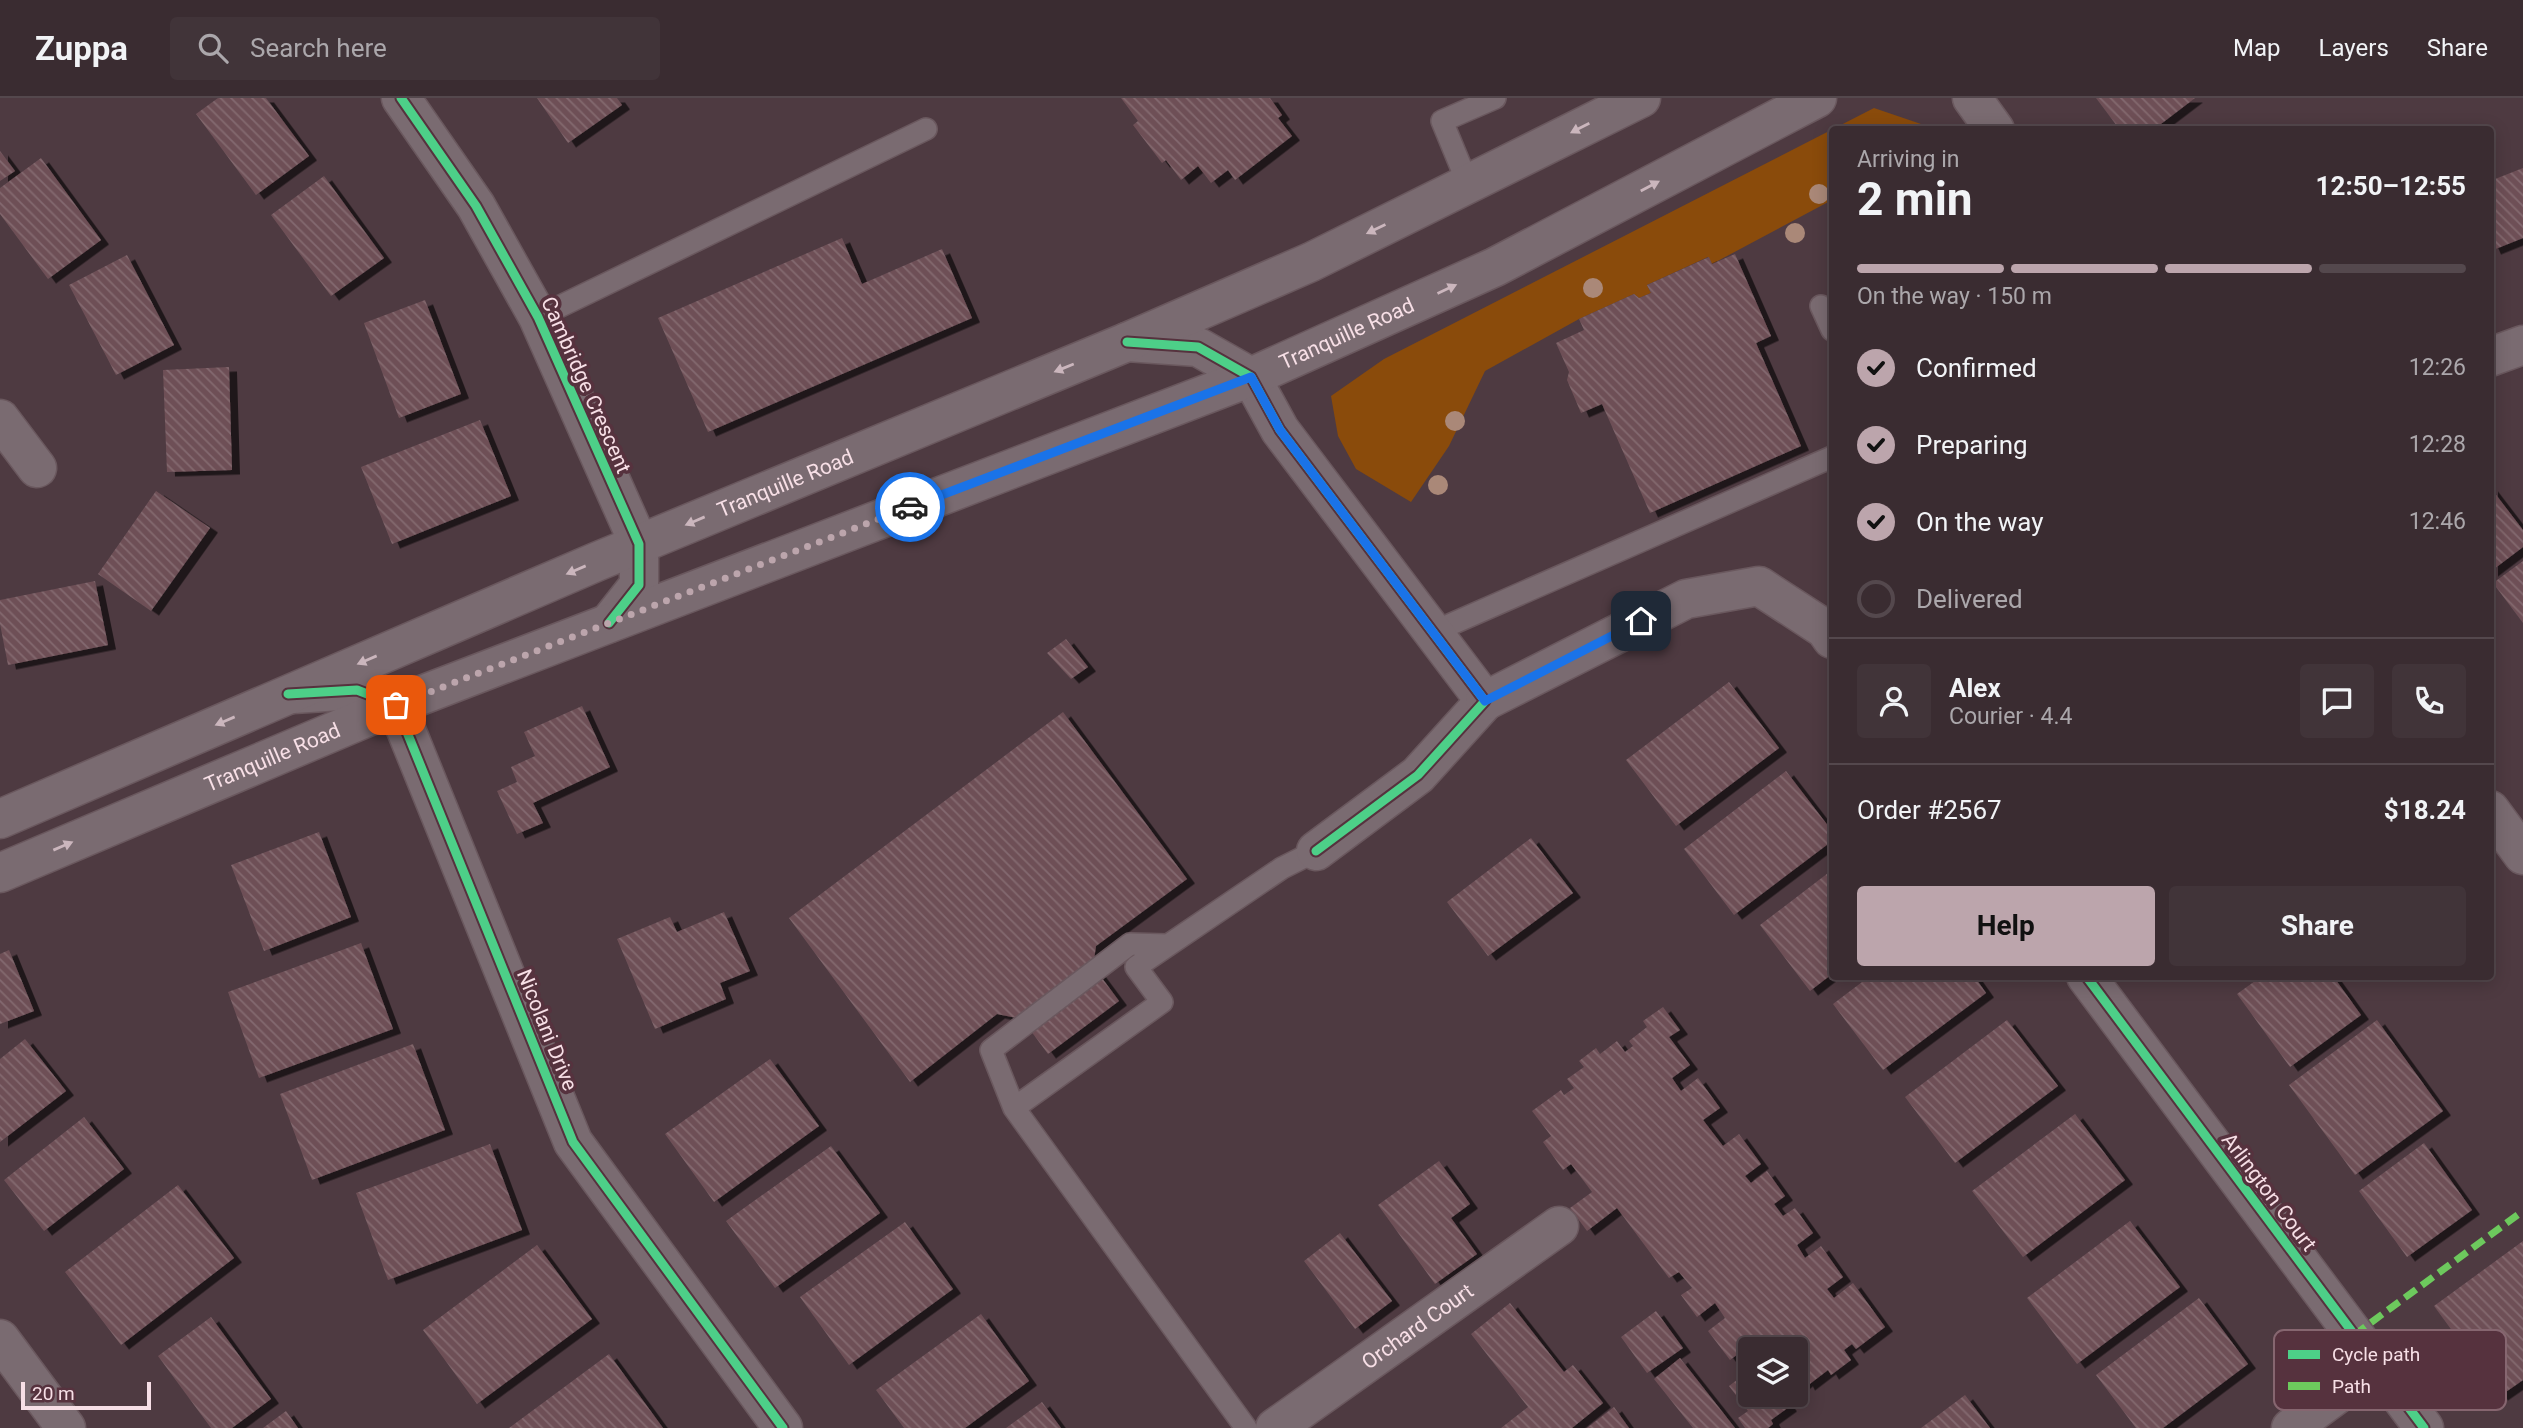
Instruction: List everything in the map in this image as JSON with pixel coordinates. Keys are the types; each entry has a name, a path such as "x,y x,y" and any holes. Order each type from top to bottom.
{"street":[{"name":"Cambridge Crescent","path":"401,98 477,206 538,317 639,544 639,585 609,623"},
{"name":"Tranquille Road","path":"0,819 639,544 1127,342 1311,262 1642,98"},
{"name":"Tranquille Road","path":"0,873 396,705 1251,377 1495,267 1817,98"},
{"path":"1972,98 1992,126"},
{"path":"1127,342 1198,347 1251,377 1280,430 1485,701"},
{"path":"2494,356 2523,345"},
{"path":"0,419 37,468"},
{"path":"1316,851 1418,775 1485,701 1686,599 1759,586 1825,629 1829,635"},
{"path":"288,694 358,690 396,705"},
{"name":"Nicolani Drive","path":"396,705 573,1142 783,1428"},
{"path":"2494,815 2523,855"},
{"name":"Arlington Court","path":"2089,980 2351,1330"},
{"name":"Orchard Court","path":"1275,1428 1559,1226"},
{"path":"0,1339 66,1428"},
{"path":"2291,1428 2316,1410"},
{"name":"Arlington Court","path":"2411,1410 2424,1428"}],"lane":[{"path":"1468,184 1442,121 1495,98"},
{"path":"538,317 926,129"},
{"path":"1821,306 1829,323"},
{"path":"1431,633 1829,458"},
{"path":"1014,1108 1163,1002 1136,967 1282,868 1316,851"},
{"path":"1168,945 1130,944 991,1050 1014,1108 1246,1428"}],"shaded area":[{"path":"1874,108 1922,126 1839,126"},
{"path":"1829,131 1829,202 1712,264 1708,257 1647,285 1651,293 1639,298 1634,294 1579,319 1485,371 1449,446 1411,502 1356,469 1338,436 1331,396 1384,359"}],"building":[{"path":"218,98 266,98 309,156 256,195 196,114"},
{"path":"537,98 617,98 622,105 568,143"},
{"path":"1121,98 1270,98 1282,115 1278,118 1292,136 1235,180 1228,170 1211,183 1198,166 1181,180 1166,160 1162,163 1133,125 1138,121"},
{"path":"2096,98 2195,98 2158,126 2117,126"},
{"path":"0,151 15,171 0,181"},
{"path":"41,158 101,240 48,279 0,214 0,188"},
{"path":"2523,168 2523,238 2494,250 2494,179"},
{"path":"324,176 384,258 331,296 271,215"},
{"path":"842,238 862,284 942,249 972,318 708,432 658,318"},
{"path":"1735,254 1771,336 1756,343 1801,446 1650,513 1602,404 1581,413 1567,380 1569,372 1556,343 1584,330 1579,319 1634,294 1639,298 1651,293 1647,285 1709,257 1712,264"},
{"path":"127,255 174,345 116,375 69,285"},
{"path":"425,300 461,394 399,418 364,323"},
{"path":"229,367 232,470 167,472 163,370"},
{"path":"480,420 511,496 392,544 361,467"},
{"path":"156,491 210,528 151,611 98,574"},
{"path":"2494,492 2523,530 2523,547 2494,569"},
{"path":"2523,561 2523,623 2494,584"},
{"path":"95,581 108,645 8,665 0,624 0,600"},
{"path":"1066,639 1088,667 1071,679 1047,653"},
{"path":"1729,682 1779,748 1676,826 1626,760"},
{"path":"582,706 610,767 533,803 543,823 517,834 497,791 517,782 511,767 535,756 524,732"},
{"path":"1063,712 1187,879 1096,946 1093,966 1119,1001 1048,1054 1022,1019 997,1014 910,1082 789,918"},
{"path":"1786,771 1829,827 1829,843 1734,915 1684,849"},
{"path":"319,832 351,917 264,951 231,865"},
{"path":"1531,838 1573,893 1488,956 1447,902"},
{"path":"1829,872 1829,976 1810,991 1760,925"},
{"path":"724,912 750,971 720,983 726,999 655,1029 617,939 670,917 677,932"},
{"path":"361,943 393,1029 259,1078 228,992"},
{"path":"9,950 34,1011 0,1024 0,954"},
{"path":"1865,980 1977,980 1986,993 1883,1070 1833,1004"},
{"path":"2256,980 2336,980 2361,1015 2290,1067 2237,994"},
{"path":"1663,1007 1680,1030 1669,1037 1690,1065 1672,1078 1681,1091 1698,1078 1720,1108 1703,1120 1723,1146 1739,1134 1761,1164 1745,1176 1751,1183 1767,1171 1785,1196 1774,1204 1783,1216 1795,1208 1813,1233 1797,1245 1805,1258 1821,1246 1843,1277 1827,1289 1834,1298 1853,1283 1885,1327 1856,1349 1852,1344 1844,1350 1851,1360 1831,1375 1828,1370 1808,1385 1808,1337 1738,1337 1738,1354 1730,1360 1708,1331 1725,1318 1715,1303 1697,1317 1681,1295 1692,1288 1679,1272 1669,1278 1617,1208 1587,1231 1570,1208 1592,1192 1571,1164 1563,1170 1543,1142 1551,1136 1532,1111 1561,1090 1564,1095 1574,1088 1567,1079 1584,1067 1579,1061 1596,1048 1600,1054 1617,1041 1625,1052 1633,1046 1629,1041 1647,1027 1643,1021"},
{"path":"2007,1020 2058,1086 1955,1163 1905,1097"},
{"path":"2377,1020 2443,1111 2355,1175 2289,1085"},
{"path":"25,1039 66,1091 0,1142 0,1059"},
{"path":"413,1044 445,1130 312,1180 280,1094"},
{"path":"770,1059 819,1126 714,1202 665,1134"},
{"path":"2075,1114 2125,1180 2023,1257 1972,1191"},
{"path":"84,1117 124,1169 44,1231 4,1180"},
{"path":"2424,1143 2472,1210 2407,1257 2359,1191"},
{"path":"490,1144 522,1230 388,1280 356,1193"},
{"path":"831,1146 880,1213 775,1288 726,1221"},
{"path":"1439,1161 1470,1204 1451,1218 1477,1254 1435,1284 1378,1205"},
{"path":"178,1185 234,1258 121,1345 65,1272"},
{"path":"2130,1221 2180,1287 2077,1364 2027,1298"},
{"path":"905,1222 953,1289 849,1365 800,1297"},
{"path":"1340,1233 1392,1301 1355,1329 1304,1261"},
{"path":"2523,1241 2523,1380 2506,1392 2506,1330 2452,1330 2434,1306"},
{"path":"537,1245 592,1319 477,1404 423,1330"},
{"path":"2199,1298 2248,1364 2163,1428 2136,1428 2096,1375"},
{"path":"1510,1303 1564,1372 1573,1365 1603,1403 1572,1428 1501,1428 1528,1407 1471,1334"},
{"path":"1656,1311 1683,1348 1647,1373 1621,1337"},
{"path":"981,1314 1029,1381 965,1428 904,1428 876,1390"},
{"path":"211,1317 271,1399 232,1428 211,1428 158,1356"},
{"path":"609,1354 663,1428 509,1428"},
{"path":"1680,1358 1735,1428 1693,1428 1654,1379"},
{"path":"1738,1379 1738,1398 1729,1386"},
{"path":"1965,1395 1990,1428 1921,1428"},
{"path":"1042,1402 1061,1428 1006,1428"},
{"path":"1614,1407 1629,1428 1587,1428"},
{"path":"1745,1407 1789,1407 1771,1420 1773,1424 1768,1428 1745,1428 1738,1418 1748,1411"},
{"path":"286,1411 298,1428 263,1428"}],"marked path":[{"path":"2361,1330 2523,1211"}],"cycle path":[{"path":"401,98 476,206 538,317 639,544 639,585 609,623"},
{"path":"1127,342 1198,347 1251,377 1280,430 1485,701 1418,775 1316,851"},
{"path":"288,694 357,690 396,705 573,1142 783,1428"},
{"path":"2089,980 2351,1330"},
{"path":"2411,1410 2424,1428"}],"way so far":[{"path":"396,705 910,507"}],"route":[{"path":"910,507 1251,377 1280,430 1485,701 1641,621"}]}
